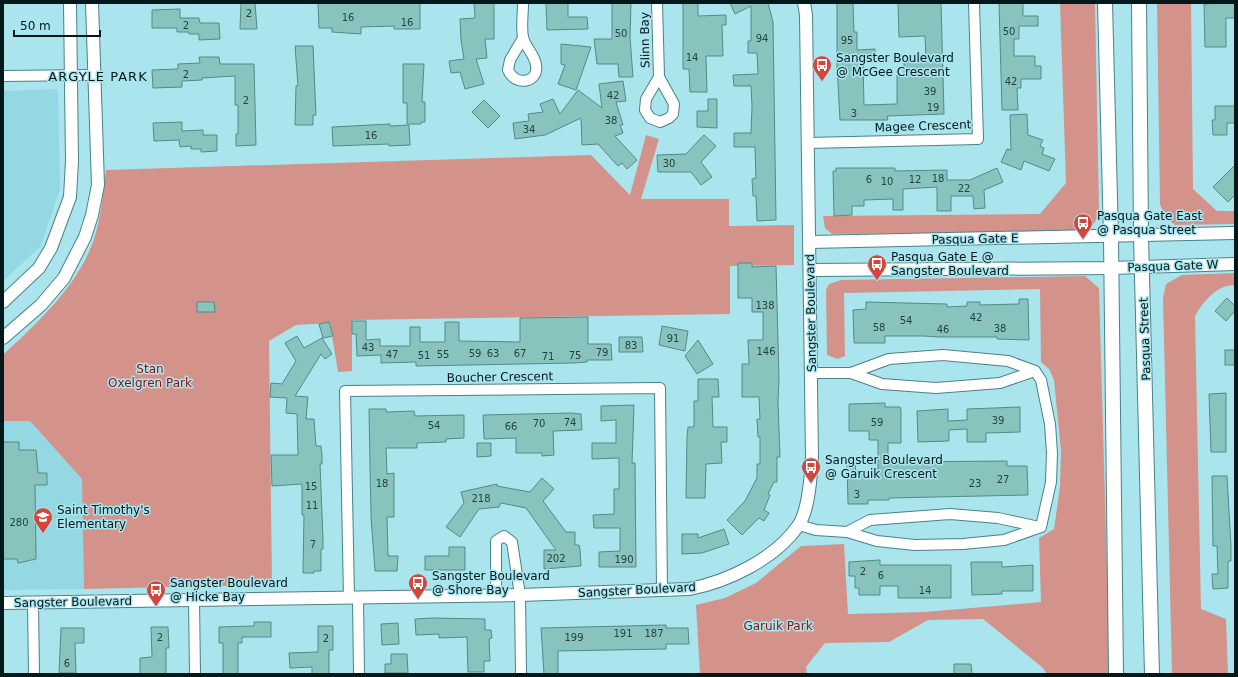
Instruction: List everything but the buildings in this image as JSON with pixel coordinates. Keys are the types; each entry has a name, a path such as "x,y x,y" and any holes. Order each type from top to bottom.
{"main road":[{"path":"1106,3 1111,236 1116,674"},
{"name":"Pasqua Street","path":"1139,3 1141,236 1143,267 1152,674"}],"street":[{"path":"3,302 39,268 51,248 70,197 70,3"},
{"path":"3,338 42,305 64,278 85,238 92,215 98,185 92,3"},
{"path":"523,3 523,38"},
{"name":"Slinn Bay","path":"657,3 659,77"},
{"name":"Sangster Boulevard","path":"3,603 354,598 689,589 704,587 735,576 777,548 799,525 811,484 812,373 806,15 804,3"},
{"name":"Magee Crescent","path":"808,142 978,139 974,3"},
{"path":"3,76 94,75"},
{"path":"1141,236 1235,234"},
{"name":"Pasqua Gate E","path":"810,242 1141,236"},
{"name":"Pasqua Gate W","path":"1111,268 1235,264"},
{"path":"810,270 1111,268"},
{"path":"851,373 889,359 943,354 1008,361 1035,371 1042,380 1050,424 1052,453 1051,482 1041,527"},
{"path":"812,373 851,373 882,384 936,388 1000,383 1035,371"},
{"name":"Boucher Crescent","path":"354,598 345,391 660,388 662,590"},
{"path":"847,532 870,520 950,514 998,518 1041,527"},
{"path":"799,525 816,530 847,532 877,541 915,545 963,544 1004,540 1041,527"},
{"path":"496,594 496,541 504,536 512,542 520,594 521,674"},
{"path":"354,598 359,674"},
{"path":"194,600 195,674"},
{"path":"33,603 34,674"}],"shaded area":[{"path":"58,89 60,189 41,246 3,281 3,91"},
{"name":"Saint Timothy's Elementary","path":"3,421 30,421 82,479 84,589 3,590"}],"green space":[{"path":"1060,3 1095,3 1099,212 1092,225 1080,232 832,234 825,228 823,216 1040,214 1066,183"},
{"path":"1157,3 1191,3 1193,189 1217,211 1235,211 1235,224 1175,225 1165,217 1160,204"},
{"name":"Stan Oxelgren Park","path":"646,135 659,139 641,199 729,199 729,226 794,225 794,265 730,266 730,314 352,320 352,371 338,372 330,323 296,325 269,341 272,585 84,589 82,479 30,421 3,421 3,355 55,303 77,274 86,259 98,224 106,170 591,155 630,195"},
{"path":"1235,273 1235,285 1216,291 1202,305 1195,316 1201,609 1226,619 1228,674 1172,674 1163,298 1166,284 1182,275"},
{"name":"Garuik Park","path":"1085,276 1099,288 1110,674 1047,674 1043,668 983,619 928,620 889,642 825,643 806,667 807,674 700,674 696,605 725,598 756,583 801,546 844,544 848,614 925,612 1041,602 1039,538 1054,529 1060,487 1061,451 1054,380 1049,369 1041,362 1040,289 844,293 845,356 838,359 827,355 826,290 829,284 841,280"}],"place":[{"name":"Sangster Boulevard @ McGee Crescent","path":"822,82"},
{"name":"Pasqua Gate East @ Pasqua Street","path":"1083,240"},
{"name":"Pasqua Gate E @ Sangster Boulevard","path":"877,281"},
{"name":"Sangster Boulevard @ Garuik Crescent","path":"811,484"},
{"name":"Saint Timothy's Elementary","path":"43,534"},
{"name":"Sangster Boulevard @ Shore Bay","path":"418,600"},
{"name":"Sangster Boulevard @ Hicke Bay","path":"156,607"}],"district":[{"name":"ARGYLE PARK","path":"98,76"}]}
